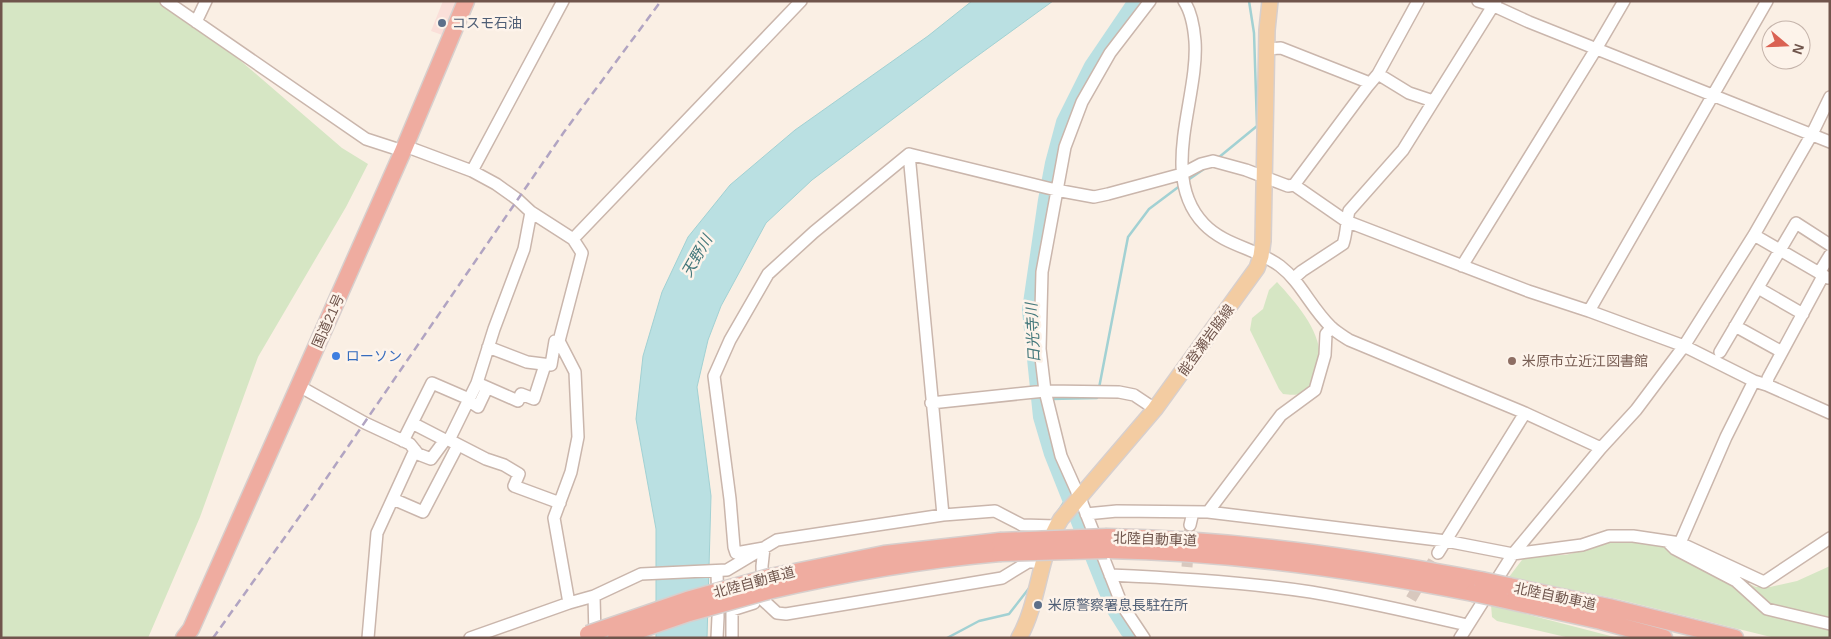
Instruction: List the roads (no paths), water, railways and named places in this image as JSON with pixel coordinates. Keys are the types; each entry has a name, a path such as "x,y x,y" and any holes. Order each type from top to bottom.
{"highway":[{"name":"国道21号","path":"184,638 191,629 299,386 404,148 466,1"},
{"name":"北陸自動車道","path":"616,638 689,613 884,554 1000,547 1107,544 1275,561 1477,587 1609,607 1735,638"},
{"name":"北陸自動車道","path":"587,636 687,600 767,589"},
{"name":"北陸自動車道","path":"1505,592 1664,638"}],"main road":[{"name":"能登瀬岩脇線","path":"1019,638 1030,613 1056,526 1155,409 1257,268 1261,256 1264,217 1266,48 1270,1"}],"street":[{"path":"166,1 366,139 404,148 472,171 496,184 518,199 531,212 573,239 582,253 559,341 575,372 578,437 570,472 554,518 569,603"},
{"path":"196,22 206,1"},
{"path":"472,171 563,1"},
{"path":"573,239 801,1"},
{"path":"1144,638 1122,605 1061,456 1045,391 1040,349 1042,272 1055,190 1065,147 1082,102 1110,53 1150,1"},
{"path":"1184,1 1188,7 1194,30 1196,52 1182,149 1182,174 1186,193 1194,211 1204,224 1231,243 1278,265 1294,278 1331,328 1349,340 1525,413 1601,448"},
{"path":"909,154 1055,190 1094,196 1182,174 1201,164 1213,161 1264,176 1288,186 1294,185 1374,78 1418,1"},
{"path":"1478,1 1495,4 1529,22 1830,142"},
{"path":"1462,266 1624,1"},
{"path":"1589,311 1767,1"},
{"path":"1294,278 1344,244 1349,211 1403,150 1495,4"},
{"path":"1266,48 1281,48 1374,78 1433,101"},
{"path":"1460,638 1513,554 1601,448 1636,410 1684,346 1754,235 1812,134 1830,97"},
{"path":"909,154 943,516"},
{"path":"764,548 736,553 734,547 730,499 714,376 730,340 768,274 814,232 909,154"},
{"path":"1294,185 1346,221 1528,291 1684,346 1754,381 1830,413"},
{"path":"392,499 423,512 469,400 482,386 488,347 524,249 531,212"},
{"path":"1720,352 1796,223 1830,245"},
{"path":"1754,235 1824,276"},
{"path":"1766,385 1768,378 1824,276 1830,255"},
{"path":"1758,288 1803,314"},
{"path":"1735,326 1782,352"},
{"path":"1208,512 1281,414 1315,390 1325,355 1326,334 1331,328"},
{"path":"488,347 527,362 552,365 554,341 559,341"},
{"path":"482,386 518,401 521,394 534,399 545,365"},
{"path":"1680,543 1726,437 1754,381"},
{"path":"403,441 432,383 469,400"},
{"path":"299,386 365,424 410,444 418,454 431,459 451,441"},
{"path":"931,403 1045,391 1119,392 1134,395 1155,409"},
{"path":"1438,552 1525,413"},
{"path":"412,423 486,459 504,465 518,474 514,486 560,503"},
{"path":"368,638 377,534 415,450"},
{"path":"470,638 594,596 640,574 727,570 777,540 943,516 995,511 1022,525 1056,526"},
{"path":"1086,514 1117,511 1208,512 1446,541 1513,554 1582,545 1609,536 1633,536 1680,543 1764,582 1830,538"},
{"path":"1190,525 1193,512"},
{"path":"1667,541 1674,550 1736,581 1767,609 1830,624"},
{"path":"764,548 762,566 767,589 777,613 786,614 1002,578 1028,562 1044,562"},
{"path":"717,638 718,571"},
{"path":"1110,575 1187,573 1309,592 1405,610 1468,625"},
{"path":"732,638 732,610 767,589"},
{"path":"587,636 594,596"},
{"path":"1405,610 1411,599"}],"water":[{"name":"天野川","path":"972,1 1053,1 812,180 766,223 721,306 708,340 697,387 711,496 707,638 656,638 656,529 636,419 643,356 662,292 688,237 730,185 795,130 928,36"}],"waterway":[{"name":"日光寺川","path":"1134,638 1127,631 1112,607 1051,454 1040,417 1029,310 1045,200 1063,122 1091,66 1135,1"},
{"path":"1218,158 1257,126 1254,33 1249,1"},
{"path":"1188,180 1204,169"},
{"path":"1099,388 1128,237 1149,209 1181,185"},
{"path":"1051,400 1097,398 1098,396"},
{"name":"日光寺川","path":"1059,510 1072,490"},
{"path":"947,638 979,621 1009,614 1030,587"}],"tunnel":[{"path":"1187,567 1190,525"},
{"path":"1411,599 1438,553"}],"railway":[{"path":"213,638 310,502 564,132 661,1"}],"place":[{"name":"コスモ石油","path":"442,23"},
{"name":"ローソン","path":"336,356"},
{"name":"米原市立近江図書館","path":"1512,361"},
{"name":"米原警察署息長駐在所","path":"1038,605"}]}
